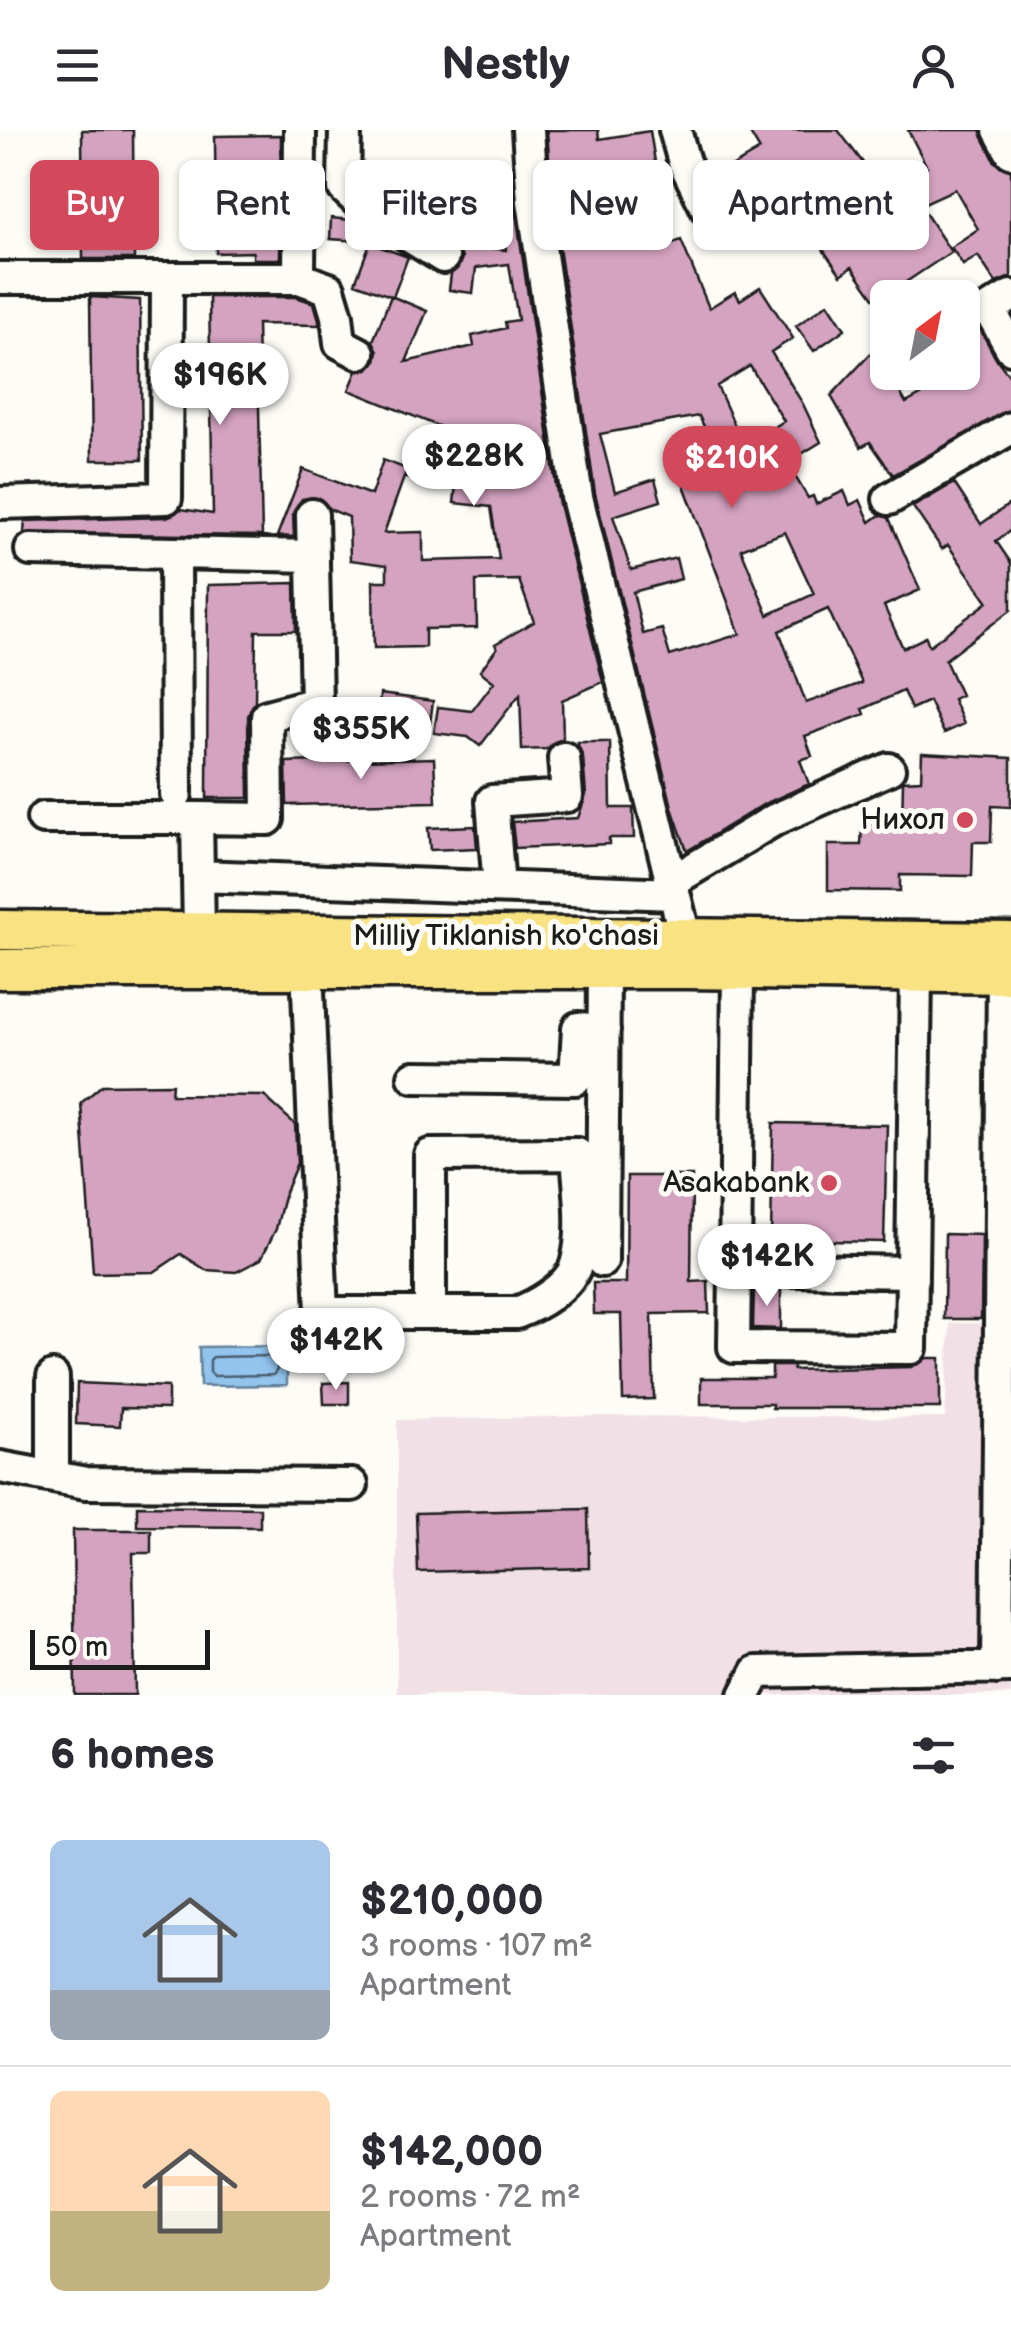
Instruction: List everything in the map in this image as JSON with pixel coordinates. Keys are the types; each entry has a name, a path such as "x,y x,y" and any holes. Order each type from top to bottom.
{"main road":[{"name":"Milliy Tiklanish ko'chasi","path":"0,930 198,950 481,954 684,937 1008,951"},
{"name":"Milliy Tiklanish ko'chasi","path":"0,969 198,950"},
{"name":"Milliy Tiklanish ko'chasi","path":"481,954 604,969 916,973 1008,951"}],"street":[{"path":"299,278 300,130"},
{"path":"345,130 344,188 370,212 443,257"},
{"path":"528,130 532,201 577,497 684,937"},
{"path":"675,130 693,180"},
{"path":"999,130 1011,152"},
{"path":"0,278 299,278 329,288 340,343 359,353"},
{"path":"0,503 166,498 167,278"},
{"path":"1011,296 989,309 1011,348"},
{"path":"889,499 1011,428"},
{"path":"43,818 268,819 267,716 316,703 312,515"},
{"path":"31,550 313,556"},
{"path":"175,553 176,794"},
{"path":"499,887 492,800 567,796 564,758"},
{"path":"198,876 499,887 673,888 774,820 889,769"},
{"path":"197,818 198,950"},
{"path":"306,951 322,1314 516,1314 542,1303 575,1268 580,1219 577,1154 430,1155 430,1313"},
{"path":"745,1695 757,1672 1004,1667 1008,951"},
{"path":"602,1261 604,969"},
{"path":"738,970 734,1347 910,1348 916,973"},
{"path":"414,1077 575,1079 578,1028 604,1030"},
{"path":"734,1268 912,1272"},
{"path":"52,1477 53,1377"},
{"path":"0,1467 86,1484 352,1485"}],"shaded area":[{"path":"950,1323 1011,1324 1011,1695 397,1695 397,1420 605,1416 945,1418"}],"water":[{"path":"287,1346 287,1385 200,1386 199,1347"}],"building":[{"path":"82,130 133,130 133,160 82,160"},
{"path":"547,130 598,130 599,139 650,131 655,160 549,160"},
{"path":"748,130 838,130 861,160 743,160 760,150"},
{"path":"908,130 980,130 995,162 1011,171 1011,277 996,283 978,256 963,265 951,247 978,229 955,189 929,201 929,160 923,160"},
{"path":"281,135 281,160 215,160 215,136"},
{"path":"516,213 558,500 603,682 562,700 563,739 547,749 522,750 520,694 480,746 468,737 434,733 438,707 472,711 494,682 480,671 497,648 495,644 534,622 519,580 476,581 477,628 425,629 425,647 374,648 373,581 387,581 387,565 350,560 349,517 329,509 320,498 302,499 293,514 294,537 277,536 303,469 371,495 383,460 407,469 408,460 434,463 438,426 349,390 357,371 368,369 376,361 378,351 373,341 391,296 427,311 406,362 474,346 472,336 506,328 505,322 518,320 509,264 476,268 473,293 449,290 451,274 462,258 459,250 513,250","holes":["407,469 406,478 456,484 454,503 491,507 499,559 423,561 423,532 384,533"]},
{"path":"331,218 345,219 345,240 330,239"},
{"path":"929,219 951,252 909,280 870,280 870,292 852,267 841,275 823,250 929,250"},
{"path":"681,240 709,308 735,292 740,300 760,287 793,338 771,352 821,442 787,463 808,498 813,496 816,504 844,491 850,505 860,500 870,522 880,515 889,518 920,590 884,606 903,648 926,637 929,646 988,602 948,545 942,549 913,507 954,483 981,524 1011,503 1011,530 996,541 1011,563 1011,610 945,660 961,695 953,699 964,724 944,733 929,701 911,709 903,691 863,709 865,714 805,736 812,756 800,760 809,784 764,804 687,851 673,811 595,493 559,250 673,250 673,243","holes":["750,366 784,421 744,446 717,386","699,416 718,456 679,472 740,634 670,656 662,629 643,634 633,592 681,579 676,558 631,570 613,516 661,501 655,479 615,492 600,434","785,532 814,594 768,615 741,549","828,609 862,683 806,703 779,631"]},
{"path":"83,250 134,250 134,259 83,259"},
{"path":"280,250 280,259 253,259 253,252 216,253"},
{"path":"367,250 389,250 408,257 393,297 355,283"},
{"path":"90,297 140,300 142,460 92,460"},
{"path":"209,297 296,297 314,303 319,320 319,325 257,324 262,536 24,533 25,521 167,517 181,509 213,514"},
{"path":"828,303 845,329 814,351 796,326"},
{"path":"980,328 1011,378 1011,409 893,475 870,442 861,447 831,396 870,354 870,390 898,390 906,403 929,390 980,390"},
{"path":"295,583 296,631 256,631 255,702 248,716 249,798 207,798 208,585"},
{"path":"380,694 433,701 430,723 378,716"},
{"path":"577,742 610,742 611,808 633,808 634,838 609,838 609,844 515,848 512,822 578,818 586,795 583,757"},
{"path":"922,753 1011,758 1011,807 992,806 991,842 973,842 972,876 900,875 900,891 828,890 828,845 861,845 862,824 902,825 903,781 921,780"},
{"path":"434,758 436,802 287,805 286,762"},
{"path":"475,826 477,848 430,850 428,828"},
{"path":"172,1084 171,1095 264,1096 295,1124 297,1163 276,1229 261,1259 236,1272 206,1270 181,1254 154,1272 93,1273 81,1103 102,1085"},
{"name":"Asakabank","path":"773,1123 887,1125 884,1242 771,1240"},
{"path":"627,1176 692,1176 691,1282 708,1281 709,1313 652,1314 654,1399 623,1400 621,1314 594,1314 593,1283 626,1283"},
{"path":"945,1234 982,1235 981,1319 944,1319"},
{"path":"754,1288 781,1289 781,1329 753,1328"},
{"path":"927,1358 940,1358 940,1408 701,1404 701,1378 772,1378 772,1366 793,1366 793,1370 911,1367"},
{"path":"349,1382 349,1404 324,1404 323,1383"},
{"path":"77,1383 168,1387 168,1409 121,1408 120,1426 76,1424"},
{"path":"137,1506 260,1508 260,1527 137,1526"},
{"path":"588,1509 589,1568 418,1572 416,1513"},
{"path":"73,1530 151,1530 151,1553 133,1553 135,1695 75,1695"}],"place":[{"name":"Нихол","path":"965,820"},
{"name":"Asakabank","path":"829,1183"}]}
